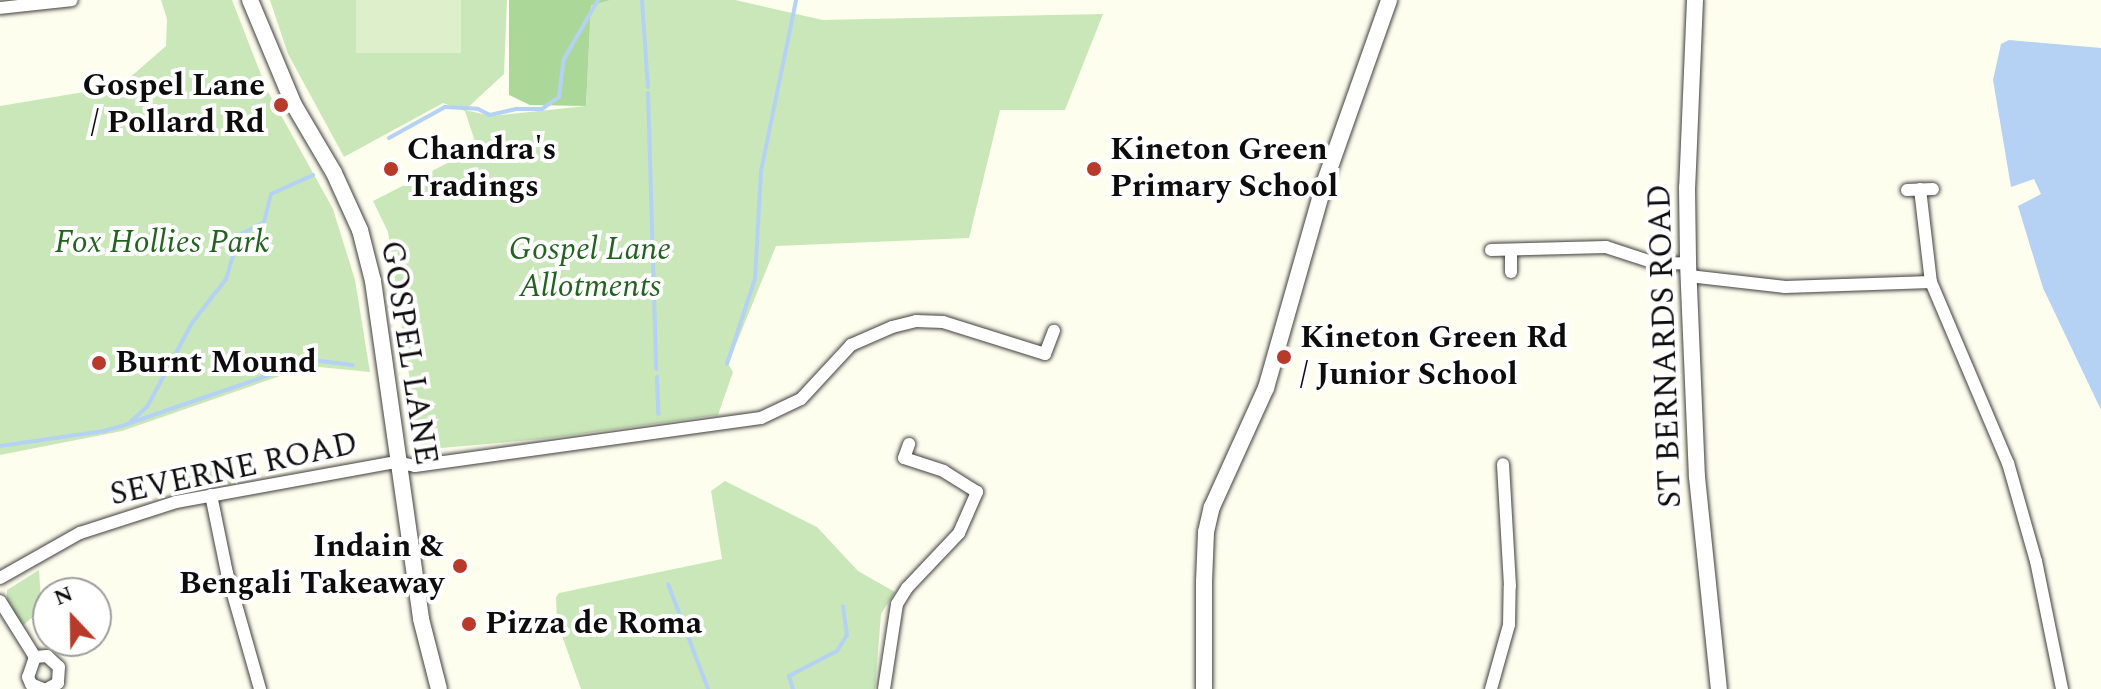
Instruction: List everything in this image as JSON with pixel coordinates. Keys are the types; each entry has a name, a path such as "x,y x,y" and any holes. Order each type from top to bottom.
{"street":[{"path":"0,8 72,0"},
{"name":"GOSPEL LANE","path":"250,0 294,105 344,192 360,230 384,351 396,462 421,619 439,689"},
{"path":"1204,689 1206,532 1212,507 1266,388 1324,184 1389,0"},
{"name":"ST BERNARDS ROAD","path":"1695,0 1688,143 1688,269 1697,477 1719,689"},
{"path":"1920,189 1931,282 2008,463 2036,561 2062,689"},
{"path":"1491,250 1606,247 1658,264 1775,287 1931,282"},
{"path":"1511,250 1511,272"},
{"name":"SEVERNE ROAD","path":"0,578 80,533 126,516 211,495 396,462 415,466 761,418 801,399 851,345 865,335 916,321 966,328 1045,354 1054,331"},
{"path":"884,689 897,604 907,588 959,533 977,492 944,471 904,458 909,444"},
{"path":"1491,689 1509,625 1510,586 1503,464"},
{"path":"211,495 227,573 260,689"},
{"path":"0,601 32,652"},
{"path":"35,657 28,677 31,684 45,689 58,683 59,667 48,657"}],"green space":[{"name":"Fox Hollies Park","path":"161,0 232,0 267,90 333,209 355,280 370,372 309,366 122,431 0,455 0,106 120,86 166,46 167,19"},
{"name":"Gospel Lane Allotments","path":"270,0 507,0 504,74 465,110 491,116 586,106 591,4 611,0 735,0 823,20 1103,14 1065,110 1000,110 969,238 776,246 728,364 733,372 718,415 543,439 430,449 413,441 411,388 388,232 373,201 477,148 465,111 443,103 344,157 288,54"},
{"path":"356,0 461,0 461,53 356,53"},
{"path":"509,0 611,0 591,5 586,106 530,105 509,95"},
{"path":"216,460 230,464 242,474 244,481 180,495 178,487 183,475 201,463"},
{"path":"725,481 817,527 858,571 895,592 881,614 875,689 581,689 557,622 556,597 559,593 722,559 711,491"},
{"path":"39,570 39,577 32,577 32,618 21,627 7,598 7,590"}],"water":[{"path":"2009,40 2101,48 2101,410 2043,288 2018,206 2041,194 2034,179 2011,187 1993,80 2001,44"}],"waterway":[{"path":"389,138 445,107 478,109 490,115 517,109 542,109 559,97 564,59 598,0"},
{"path":"642,0 648,87"},
{"path":"727,364 755,279 761,171 796,0"},
{"path":"648,93 656,369"},
{"path":"0,446 104,431 128,424 147,407 192,323 226,279 239,235 264,222 271,194 313,175"},
{"path":"130,423 313,360 353,365"},
{"path":"657,377 658,414"},
{"path":"668,584 708,689"},
{"path":"793,689 789,676 837,651 847,635 843,606"}],"place":[{"name":"Gospel Lane / Pollard Rd","path":"281,105"},
{"name":"Chandra's Tradings","path":"391,169"},
{"name":"Kineton Green Primary School","path":"1094,169"},
{"name":"Kineton Green Rd / Junior School","path":"1284,357"},
{"name":"Burnt Mound","path":"99,363"},
{"name":"Indain & Bengali Takeaway","path":"460,566"},
{"name":"Pizza de Roma","path":"469,624"}]}
